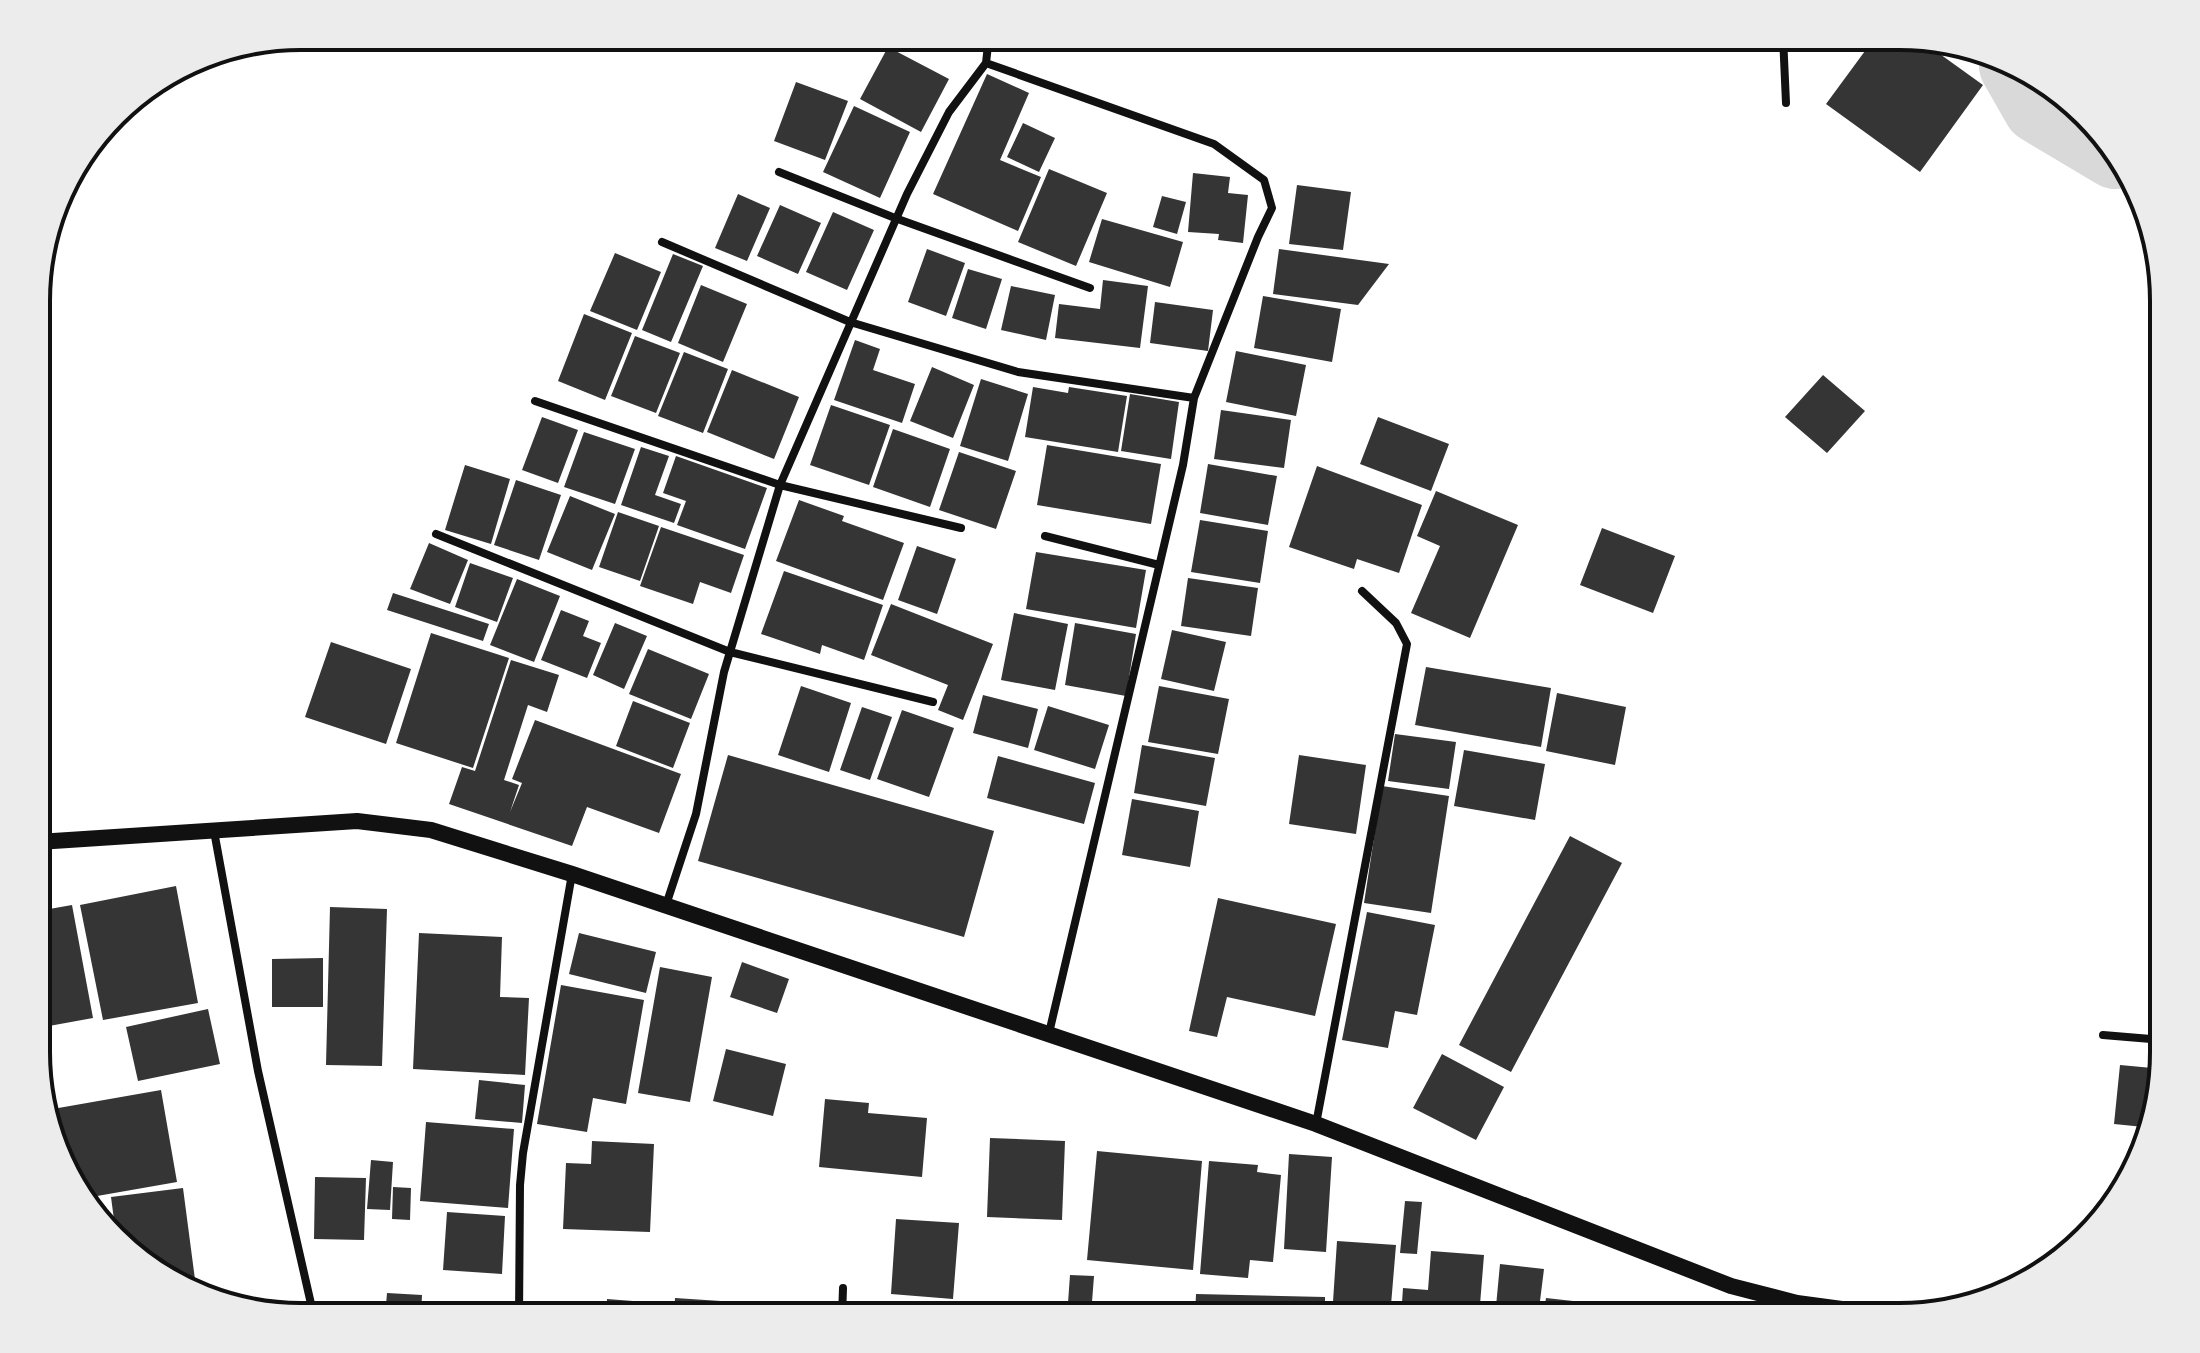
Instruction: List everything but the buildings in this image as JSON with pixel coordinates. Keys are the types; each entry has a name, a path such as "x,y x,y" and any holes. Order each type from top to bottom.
{"main road":[{"path":"50,841 357,821 431,830 666,905 1316,1124 1731,1286 1782,1302"}],"street":[{"path":"666,905 696,814 730,652 780,485 895,218 949,112 986,63 987,50"},
{"path":"1784,50 1786,103"},
{"path":"986,63 1214,144 1264,180 1272,208 1194,398 1183,465 1049,1033"},
{"path":"779,172 895,218 1090,288"},
{"path":"662,242 850,322 1018,372 1194,398"},
{"path":"535,401 780,485 961,528"},
{"path":"436,534 730,652 933,702"},
{"path":"1045,536 1159,565"},
{"path":"1316,1124 1407,644 1396,623 1362,591"},
{"path":"214,831 258,1071 311,1303"},
{"path":"519,1303 523,1153 572,874"},
{"path":"2103,1035 2149,1039"},
{"path":"842,1303 843,1288"}],"waterway":[{"path":"2024,84 2038,108 2092,140"}]}
